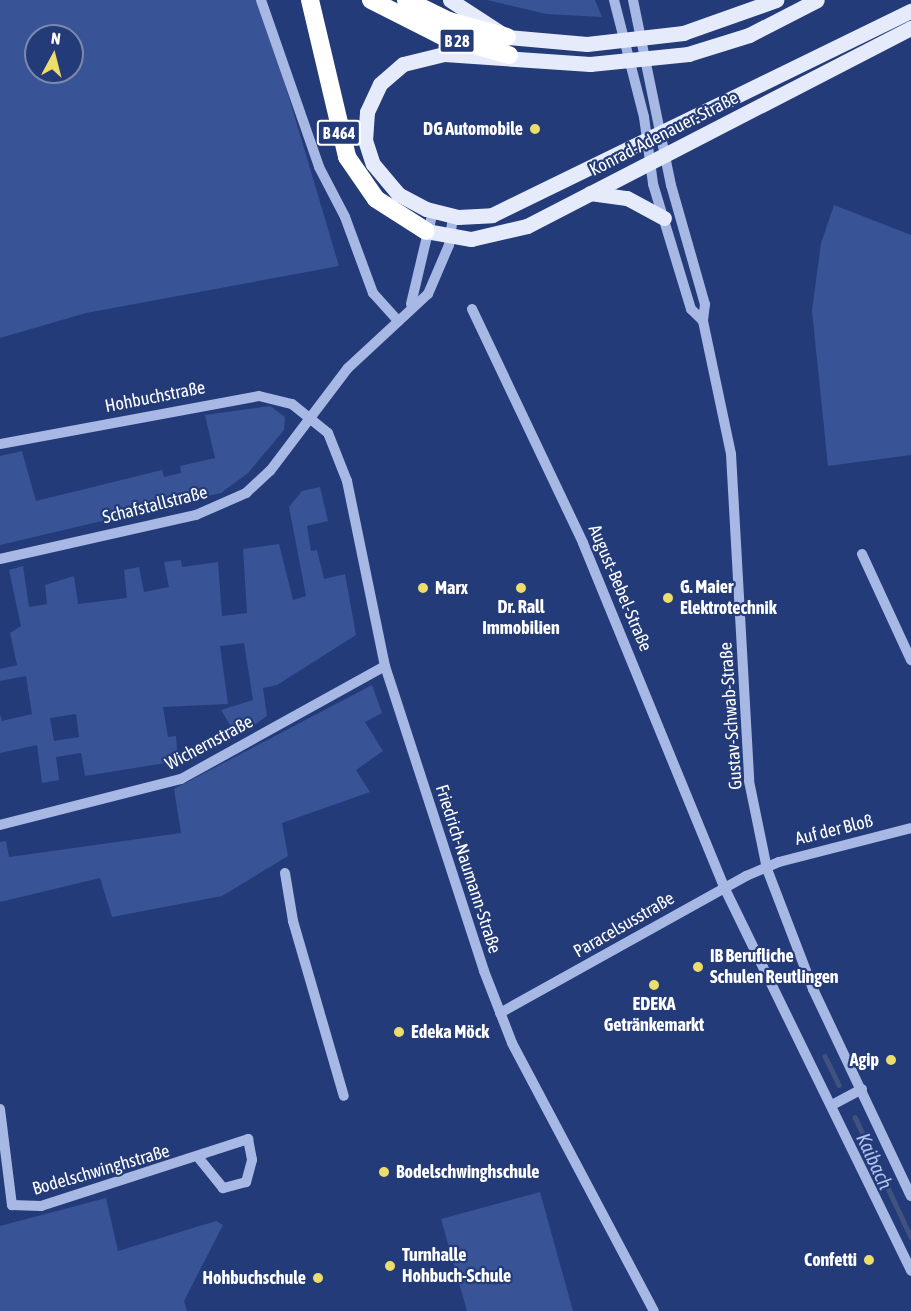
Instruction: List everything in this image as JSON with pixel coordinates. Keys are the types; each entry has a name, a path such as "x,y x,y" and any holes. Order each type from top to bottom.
{"highway":[{"name":"B 464","path":"309,0 347,157 376,199 426,231"},
{"name":"B 28","path":"371,0 440,35 508,46"},
{"name":"B 28","path":"406,0 508,46"}],"main road":[{"path":"450,0 508,46"},
{"name":"B 28","path":"508,46 587,44 683,33 776,0"},
{"name":"B 28","path":"508,46 590,64 688,54 748,35 812,3"},
{"name":"Konrad-Adenauer-Straße","path":"508,46 417,58 390,73 372,97 365,126 372,164 398,194 433,211 453,216 507,210 663,128 911,11"},
{"name":"Konrad-Adenauer-Straße","path":"426,231 450,237 509,232 590,193 911,28"},
{"path":"590,193 627,198 664,218"}],"street":[{"path":"261,0 316,159 349,224 367,280 398,321"},
{"name":"Gustav-Schwab-Straße","path":"614,0 664,218 691,309 703,321"},
{"name":"Gustav-Schwab-Straße","path":"633,0 663,128 666,153 705,304 703,321 731,454 749,781 766,868 813,989 911,1196"},
{"name":"Schafstallstraße","path":"411,304 426,231 433,211"},
{"name":"Schafstallstraße","path":"0,559 230,502 266,476 338,379 398,321 411,304 432,286 450,237 453,216"},
{"name":"August-Bebel-Straße","path":"472,309 583,543 724,887"},
{"name":"Hohbuchstraße","path":"0,444 243,398 279,398 312,417"},
{"name":"Friedrich-Naumann-Straße","path":"312,417 332,439 343,465 385,666 500,1013 654,1311"},
{"path":"862,554 911,660"},
{"name":"Wichernstraße","path":"0,825 181,779 385,666"},
{"name":"Auf der Bloß","path":"766,868 911,828"},
{"name":"Paracelsusstraße","path":"500,1013 724,887 766,868"},
{"path":"285,873 293,921 344,1096"},
{"path":"724,887 911,1271"},
{"path":"832,1105 862,1089"},
{"name":"Bodelschwinghstraße","path":"0,1109 12,1205 41,1206 248,1139 252,1160 246,1182 223,1188 198,1157"}],"shaded area":[{"path":"0,0 260,0 339,266 86,313 0,338"},
{"path":"487,0 595,0 602,17 546,14"},
{"path":"834,205 911,235 911,455 828,466 812,311 821,243"},
{"path":"270,406 285,417 284,430 248,473 221,493 0,545 0,456 22,451 36,501 162,470 164,477 181,473 180,466 215,458 205,415"},
{"path":"320,487 328,521 307,526 311,551 317,550 324,579 345,574 356,635 277,685 263,688 267,716 246,731 230,725 221,710 253,700 244,643 220,646 228,704 163,707 168,737 176,736 178,761 85,776 81,753 56,757 59,780 42,783 37,745 0,753 0,714 2,721 32,714 26,676 0,681 0,669 17,665 10,633 21,626 9,570 23,566 29,607 47,604 45,585 74,576 78,604 127,598 124,570 139,567 144,592 169,587 164,562 181,560 182,567 218,562 222,616 247,613 243,549 279,544 293,600 306,596 289,507 302,491","holes":["76,714 79,737 54,741 50,718"]},
{"path":"372,685 382,713 365,722 383,751 356,770 370,792 282,823 288,856 222,896 112,917 100,878 0,902 0,842 6,841 9,857 181,833 174,789"},
{"path":"540,1192 573,1311 467,1311 441,1219"},
{"path":"106,1198 118,1251 216,1221 223,1225 184,1301 187,1311 0,1311 0,1226"}],"waterway":[{"name":"Kaibach","path":"825,1056 839,1085"},
{"name":"Kaibach","path":"855,1117 911,1237"}],"place":[{"name":"DG Automobile","path":"535,129"},
{"name":"Marx","path":"423,588"},
{"name":"Dr. Rall Immobilien","path":"521,588"},
{"name":"G. Maier Elektrotechnik","path":"668,598"},
{"name":"IB Berufliche Schulen Reutlingen","path":"698,967"},
{"name":"EDEKA Getränkemarkt","path":"654,985"},
{"name":"Edeka Möck","path":"399,1032"},
{"name":"Agip","path":"891,1060"},
{"name":"Bodelschwinghschule","path":"384,1172"},
{"name":"Confetti","path":"869,1260"},
{"name":"Turnhalle Hohbuch-Schule","path":"390,1266"},
{"name":"Hohbuchschule","path":"318,1278"}]}
